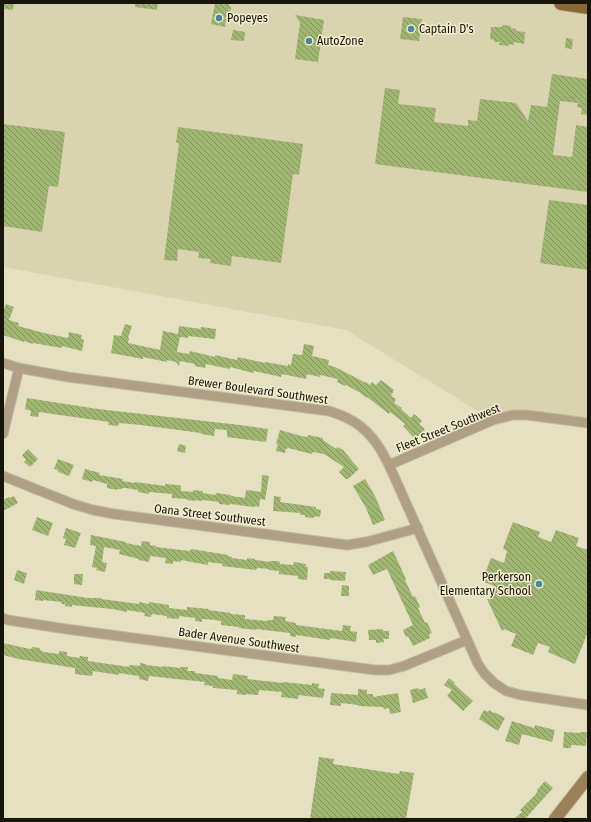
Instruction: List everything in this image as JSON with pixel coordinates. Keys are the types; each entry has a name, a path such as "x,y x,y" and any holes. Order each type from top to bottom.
{"main road":[{"path":"561,3 588,6"}],"street":[{"name":"Brewer Boulevard Southwest","path":"3,363 19,368 76,378 329,411 348,418 365,430 379,446 418,528 478,664 484,673 494,683 506,690 521,695 588,705"},
{"path":"3,434 19,368"},
{"name":"Fleet Street Southwest","path":"389,465 493,420 513,415 527,415 588,423"},
{"name":"Oana Street Southwest","path":"3,476 72,504 93,510 347,545 366,542 418,528"},
{"name":"Bader Avenue Southwest","path":"3,618 66,629 375,670 389,670 404,666 467,640"},
{"path":"555,819 588,777"}],"shaded area":[{"path":"3,3 588,3 588,423 544,418 494,421 346,330 3,267"}],"building":[{"path":"3,3 14,3 13,10 3,9"},
{"path":"135,3 158,3 157,10 135,7"},
{"name":"Popeyes","path":"215,3 229,3 229,6 231,7 230,14 227,13 225,27 211,24"},
{"name":"AutoZone","path":"295,15 324,20 318,62 295,59 300,23"},
{"name":"Captain D's","path":"403,17 422,19 419,41 400,39"},
{"path":"502,25 511,26 511,28 516,29 516,31 525,32 524,44 514,42 514,45 509,44 509,46 499,45 500,42 494,42 494,40 490,39 491,27 502,27"},
{"path":"233,30 245,32 244,41 231,40"},
{"path":"566,38 573,39 572,49 565,48"},
{"path":"552,74 588,79 588,115 581,114 582,108 577,107 578,103 560,101 553,155 572,157 576,125 588,127 588,192 375,164 385,88 400,90 398,104 436,108 434,122 468,126 468,120 477,121 480,99 516,103 528,121 531,105 547,107"},
{"path":"3,124 65,132 58,187 49,186 42,232 3,226"},
{"path":"178,127 303,144 299,175 293,174 281,263 232,256 231,266 210,263 211,259 198,258 199,252 178,249 177,261 164,260 179,143 176,143"},
{"path":"549,200 588,205 588,270 540,263"},
{"path":"6,304 14,307 9,320 19,323 18,326 68,338 69,332 82,335 81,339 84,340 82,351 62,346 62,348 33,344 3,335 3,312"},
{"path":"125,324 132,326 128,343 160,350 163,331 178,334 179,326 201,329 201,327 216,329 215,339 188,336 188,338 180,337 177,352 189,354 190,351 237,360 238,357 288,366 288,364 291,365 293,354 302,355 304,344 314,346 312,356 329,360 328,365 335,367 370,385 372,382 376,385 381,380 394,390 391,396 396,399 394,403 402,408 401,409 411,418 414,414 422,421 419,424 425,429 415,439 403,426 405,424 399,419 390,412 389,414 359,392 337,382 338,379 307,374 306,379 282,374 281,377 254,371 253,373 230,367 230,369 206,364 205,368 180,361 179,366 176,362 167,360 167,362 111,353 114,335 121,336"},
{"path":"27,398 98,409 268,429 266,442 227,437 227,430 215,429 214,436 141,425 119,423 118,426 108,425 109,422 39,412 38,417 30,416 31,411 25,409"},
{"path":"280,430 301,436 307,437 308,435 323,438 323,440 336,449 337,447 343,450 359,469 348,479 346,479 339,472 344,467 324,454 313,452 312,454 288,448 286,448 285,453 276,451 278,444 276,444"},
{"path":"179,444 186,446 185,453 177,451"},
{"path":"28,449 38,459 30,467 24,462 26,460 22,455"},
{"path":"58,459 74,465 69,476 54,469"},
{"path":"85,469 100,473 99,475 123,479 122,481 165,486 165,484 178,485 181,486 181,491 203,491 203,493 215,495 216,493 245,498 246,490 261,492 262,475 269,476 265,500 260,499 259,507 254,507 219,504 219,502 203,500 195,501 172,498 172,494 149,492 149,494 126,488 117,490 107,488 107,484 82,479"},
{"path":"365,479 375,496 385,520 373,525 366,508 353,486"},
{"path":"14,496 18,503 3,511 3,500"},
{"path":"274,496 281,497 280,502 316,507 316,509 321,510 320,517 316,516 312,518 305,517 305,515 300,515 300,513 273,511"},
{"path":"37,517 53,523 48,536 32,530"},
{"path":"513,522 540,532 538,537 551,542 556,530 579,538 576,546 588,550 588,632 575,664 548,652 550,647 538,643 533,655 511,646 516,634 504,629 502,631 487,599 490,598 494,586 482,581 491,558 504,563 507,551 503,548"},
{"path":"66,528 81,533 75,548 64,545 66,539 63,538"},
{"path":"91,535 141,546 142,541 150,542 150,545 156,547 190,551 191,549 228,555 232,558 247,560 247,558 270,562 277,561 280,562 280,564 293,565 294,562 306,564 306,567 308,567 307,580 298,579 298,576 279,574 279,571 269,569 257,568 256,570 222,566 223,564 208,562 208,565 181,560 181,562 173,561 173,564 165,563 166,558 150,556 149,562 119,554 120,550 104,547 102,562 107,563 105,572 96,570 97,568 92,567 96,546 90,545"},
{"path":"393,551 413,597 415,596 420,607 418,608 425,623 427,622 432,633 429,634 430,638 413,646 403,630 413,625 387,569 373,575 368,565"},
{"path":"17,570 27,573 24,584 14,580"},
{"path":"330,571 346,572 345,581 324,579 324,573 330,573"},
{"path":"74,574 83,574 82,585 74,584"},
{"path":"342,585 349,586 349,596 341,596"},
{"path":"36,590 139,604 139,602 149,604 149,602 169,605 169,608 187,610 187,607 209,609 208,610 231,613 230,614 245,615 245,619 267,621 273,620 274,616 286,617 285,621 296,623 296,625 342,631 343,625 351,626 350,631 357,632 356,642 296,635 296,637 290,636 290,633 221,625 221,621 215,620 202,619 202,622 195,621 195,618 179,616 179,619 167,618 167,616 152,614 151,617 144,616 145,613 127,610 127,612 72,605 72,607 65,606 65,604 61,604 62,602 35,600"},
{"path":"383,629 383,631 389,631 389,639 383,639 384,642 376,643 376,640 369,640 368,630"},
{"path":"3,643 31,649 32,647 40,648 40,650 44,652 59,654 59,651 67,652 67,656 79,658 80,656 88,657 88,661 129,667 129,665 140,666 140,663 163,667 188,667 187,671 195,671 195,673 218,676 218,678 232,680 233,674 248,676 247,679 283,683 319,684 318,688 325,689 323,698 299,695 298,699 281,697 282,692 259,690 258,695 237,694 237,690 213,688 213,686 204,685 205,682 149,676 148,681 139,679 139,676 93,671 92,676 75,674 75,668 3,655"},
{"path":"449,678 473,701 463,711 447,696 452,690 444,685"},
{"path":"418,688 419,690 425,688 428,698 413,703 410,690"},
{"path":"358,689 367,690 367,694 373,694 373,697 398,693 401,712 390,714 389,708 384,709 383,707 358,706 341,703 341,706 330,705 331,693 358,695"},
{"path":"484,710 488,712 489,710 505,718 498,731 479,719"},
{"path":"512,721 534,728 535,725 555,730 552,742 522,734 519,745 505,741"},
{"path":"564,732 587,732 586,746 571,745 571,748 563,748"},
{"path":"319,757 334,759 333,764 399,774 400,771 414,773 406,819 310,819"},
{"path":"545,781 553,788 525,819 514,819 522,812 520,810 536,794 537,790"}],"place":[{"name":"Popeyes","path":"219,18"},
{"name":"Captain D's","path":"411,29"},
{"name":"AutoZone","path":"309,41"},
{"name":"Perkerson Elementary School","path":"539,584"}]}
